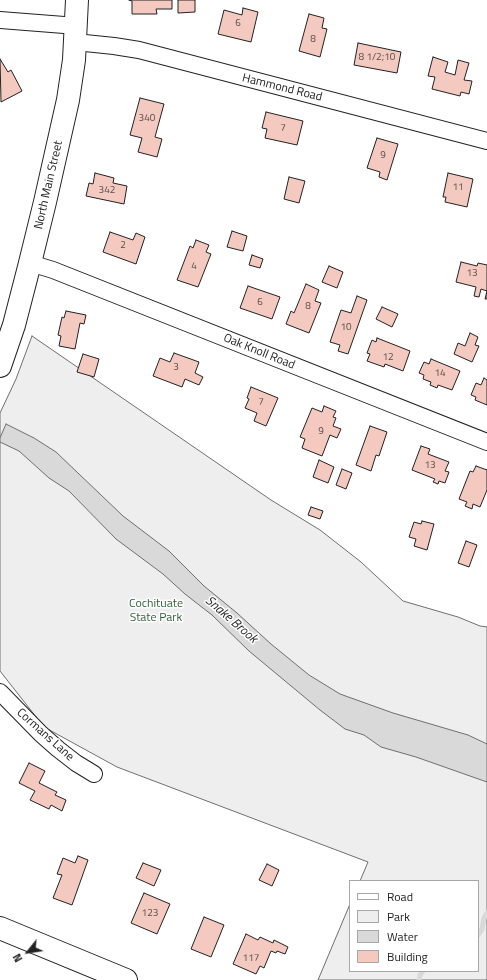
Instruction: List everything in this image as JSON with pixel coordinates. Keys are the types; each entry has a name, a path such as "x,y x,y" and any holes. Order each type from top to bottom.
{"main road":[{"name":"North Main Street","path":"0,366 14,326 46,202 68,100 76,34 77,0"},
{"path":"0,928 126,980"}],"street":[{"name":"Hammond Road","path":"0,20 76,34 114,46 139,50 487,141"},
{"name":"Oak Knoll Road","path":"30,263 64,274 487,442"},
{"name":"Cormans Lane","path":"0,692 49,742 76,763 94,774"}],"green space":[{"name":"Cochituate State Park","path":"32,336 271,500 320,530 361,562 403,601 487,627 487,980 318,980 349,906 349,972 479,972 479,880 360,880 368,862 117,767 44,727 0,671 0,413 16,379"}],"water":[{"name":"Snake Brook","path":"6,424 34,438 56,452 123,516 169,551 204,586 309,675 340,694 393,713 468,735 487,744 487,782 416,757 381,747 364,735 345,729 249,651 212,615 185,594 163,574 116,539 69,491 49,478 19,451 0,442 0,438"}],"building":[{"path":"129,0 172,0 172,9 156,9 157,14 132,14 132,1"},
{"path":"178,0 195,0 195,12 178,13"},
{"path":"243,8 258,12 251,42 218,34 224,10 242,15"},
{"path":"309,14 324,18 322,28 327,29 320,57 299,51"},
{"path":"358,43 401,52 397,73 354,65"},
{"path":"433,57 448,62 445,72 455,75 458,60 469,63 464,80 472,81 469,94 461,92 460,96 432,89 435,77 428,76"},
{"path":"0,59 8,72 11,70 22,91 1,102"},
{"path":"140,98 164,104 155,137 162,139 157,157 138,152 142,138 130,135"},
{"path":"266,112 303,121 297,145 265,138 267,129 262,128"},
{"path":"377,138 398,144 387,180 379,177 380,172 367,168"},
{"path":"95,173 114,178 113,183 127,186 124,204 86,196 89,183 93,184"},
{"path":"448,173 473,179 467,207 445,202 446,197 443,197"},
{"path":"289,177 305,181 299,203 284,199"},
{"path":"232,231 247,236 243,251 227,247"},
{"path":"110,232 133,240 136,233 145,237 136,264 103,252"},
{"path":"196,240 209,245 206,252 211,254 198,287 177,280 190,246 193,248"},
{"path":"252,255 263,259 260,268 249,265"},
{"path":"461,262 477,266 478,263 487,265 487,291 481,289 479,297 474,296 476,287 456,282"},
{"path":"329,266 343,272 337,288 322,282"},
{"path":"306,284 319,290 315,301 321,303 309,333 286,324 291,311 294,313"},
{"path":"248,286 280,297 272,319 240,308"},
{"path":"357,296 367,300 348,354 338,351 340,345 330,342 341,310 351,313"},
{"path":"382,307 398,314 392,327 376,319"},
{"path":"66,311 86,315 84,324 80,323 75,349 59,346 61,336 58,335 62,317 64,318"},
{"path":"470,333 478,337 475,345 479,346 472,362 454,354 458,343 465,346"},
{"path":"377,338 410,351 403,371 385,364 384,367 367,361 370,354 367,353 372,340 376,342"},
{"path":"174,353 199,362 195,373 203,377 199,385 185,379 182,387 153,376 160,358 170,362"},
{"path":"83,354 99,359 94,377 77,372"},
{"path":"431,359 460,371 452,390 438,385 437,388 430,385 431,382 423,379 424,375 419,373 424,362 429,364"},
{"path":"484,378 487,380 487,405 475,400 476,397 471,395 476,383 481,385"},
{"path":"251,387 278,398 266,426 254,421 257,413 245,408 249,399 247,398"},
{"path":"324,406 336,411 333,417 336,418 333,426 341,429 337,438 330,435 322,456 302,448 305,439 300,437 312,408 322,412"},
{"path":"370,426 387,432 379,456 376,455 371,471 356,465"},
{"path":"421,446 430,449 428,454 449,462 445,471 449,472 445,483 439,481 438,484 433,482 435,479 412,470"},
{"path":"319,460 334,467 328,483 313,477"},
{"path":"476,466 487,470 487,490 480,507 473,504 472,509 465,506 467,502 459,499 470,471 473,472"},
{"path":"342,469 352,473 346,489 336,485"},
{"path":"311,507 323,511 320,519 308,515"},
{"path":"422,521 434,524 427,550 414,546 416,539 409,537 414,522 421,524"},
{"path":"466,541 477,545 469,567 458,563"},
{"path":"29,763 45,771 39,783 57,792 55,795 66,800 62,811 51,805 49,809 30,800 35,791 19,783"},
{"path":"78,856 88,860 72,905 53,898 62,875 57,874 63,858 75,863"},
{"path":"143,863 161,870 154,886 136,878"},
{"path":"267,864 279,870 272,886 259,880"},
{"path":"144,893 170,904 157,934 131,923"},
{"path":"204,917 224,925 211,957 191,949"},
{"path":"246,934 258,940 260,937 273,943 274,940 288,947 285,954 277,951 276,953 271,951 264,968 260,966 256,974 233,964"}],"waterway":[{"path":"479,934 487,913"},
{"path":"419,980 422,972"}]}
